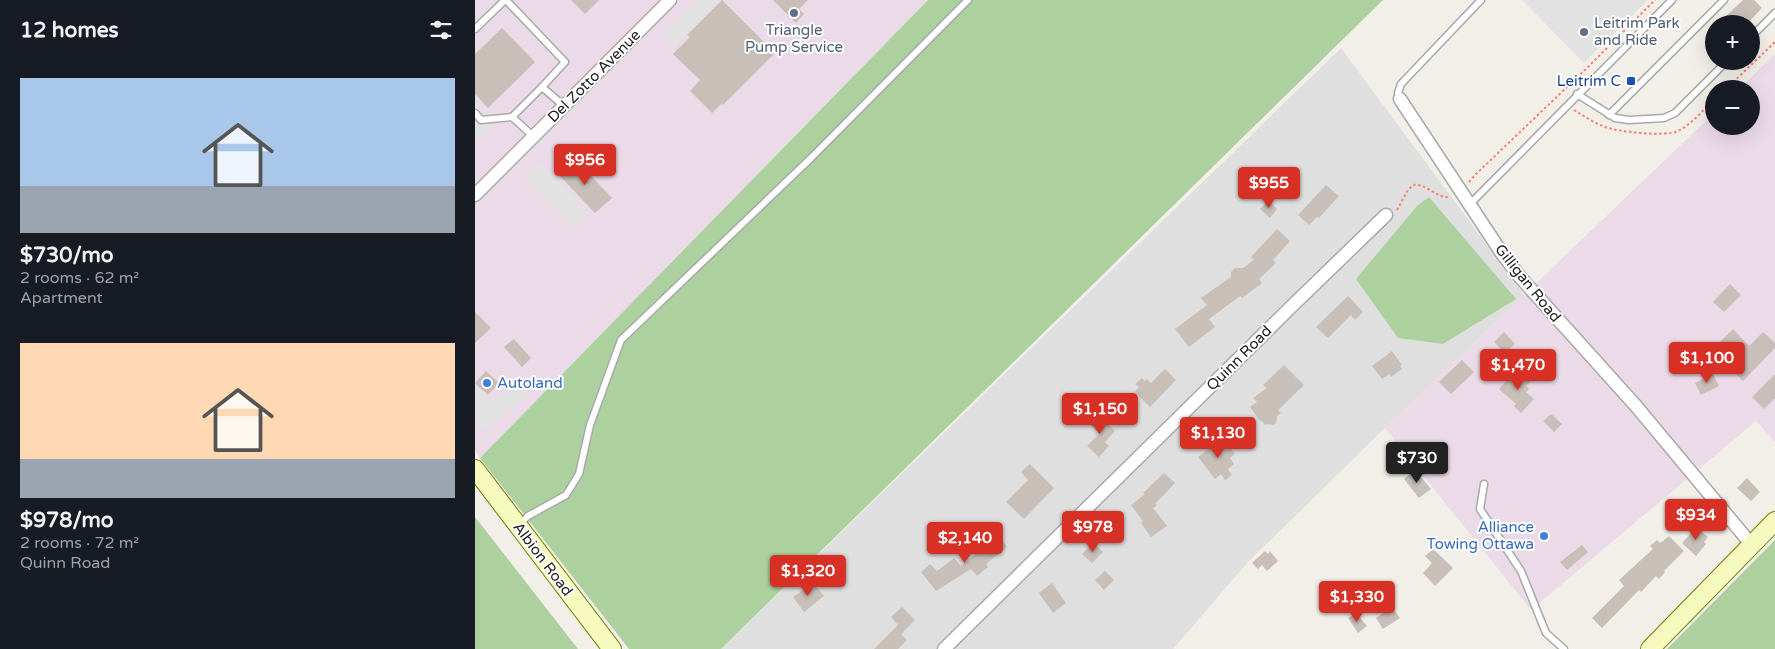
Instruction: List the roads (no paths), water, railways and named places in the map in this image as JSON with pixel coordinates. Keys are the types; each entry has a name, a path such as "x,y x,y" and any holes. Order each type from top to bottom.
{"main road":[{"name":"Albion Road","path":"475,469 612,649"},
{"path":"1650,649 1775,521"}],"street":[{"name":"Del Zotto Avenue","path":"475,195 670,0"},
{"name":"Gilligan Road","path":"1400,100 1520,277 1636,406 1751,544"},
{"name":"Quinn Road","path":"944,649 1386,215"}],"lane":[{"path":"475,29 506,0 565,62 512,117 481,120 475,113"},
{"path":"518,526 528,516 566,495 579,474 590,425 621,340 810,159 968,0"},
{"path":"1400,100 1398,92 1401,84 1481,0"},
{"path":"1470,204 1671,0"},
{"path":"1609,115 1724,0"},
{"path":"1760,28 1775,12"},
{"path":"1577,94 1615,118 1629,120 1671,116 1718,70"},
{"path":"542,87 564,106"},
{"path":"512,117 533,136"},
{"path":"1483,484 1480,509 1521,571 1546,633 1564,649"}],"place":[{"name":"Triangle Pump Service","path":"794,13"},
{"name":"Leitrim Park and Ride","path":"1584,32"},
{"name":"Leitrim C","path":"1631,81"},
{"name":"Autoland","path":"487,383"},
{"name":"Alliance Towing Ottawa","path":"1544,536"}]}
